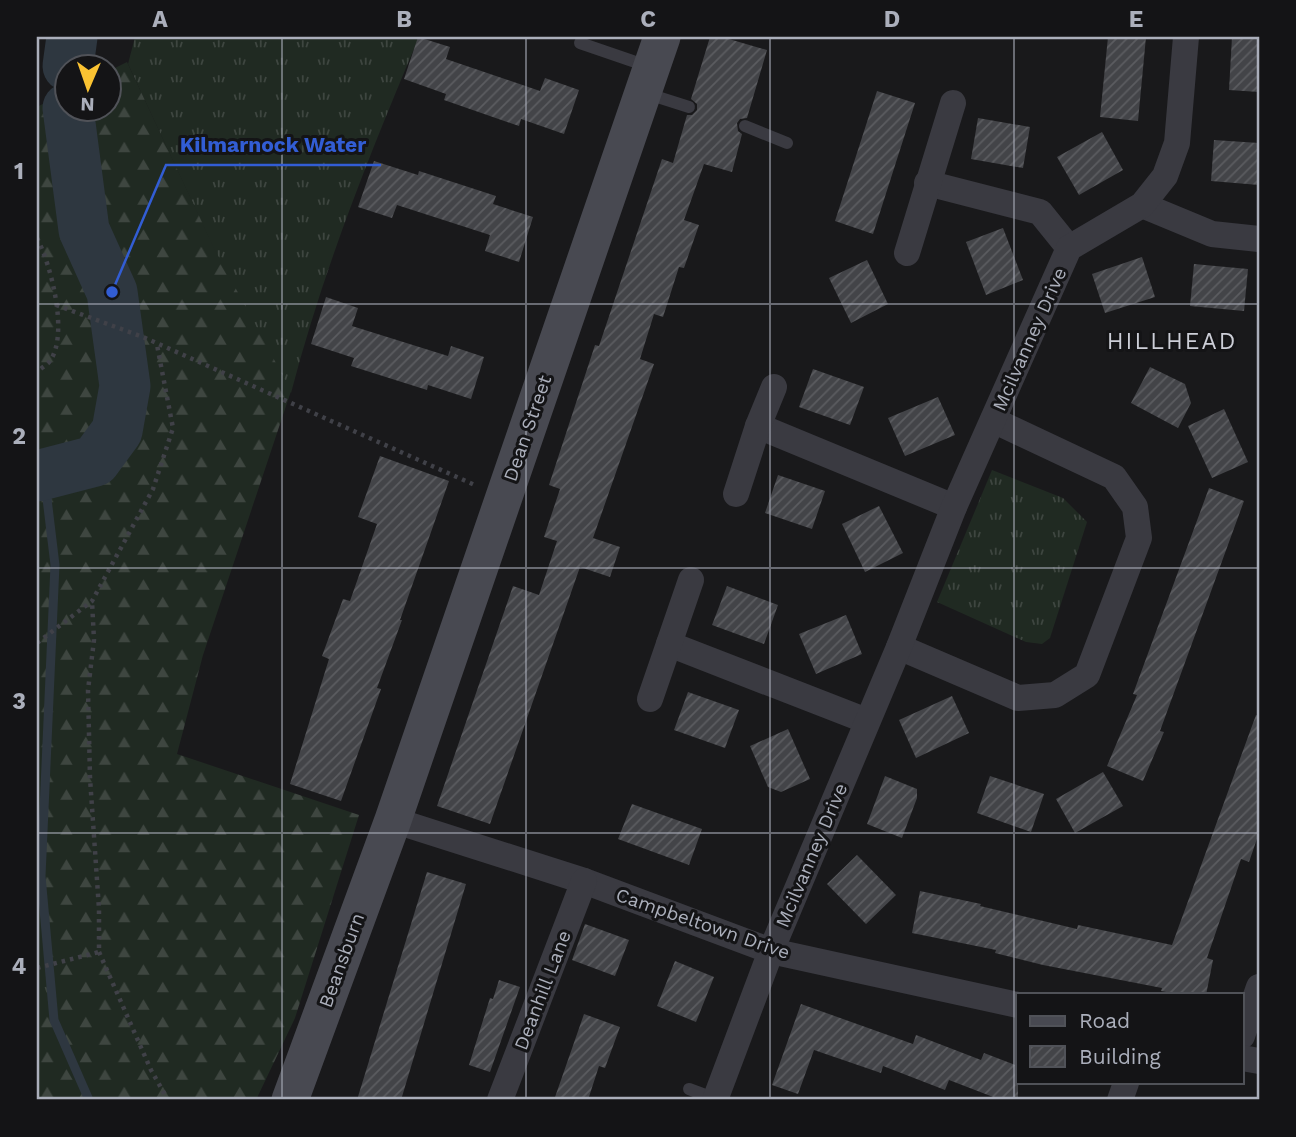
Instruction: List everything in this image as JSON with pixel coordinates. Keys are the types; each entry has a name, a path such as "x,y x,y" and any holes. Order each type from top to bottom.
{"main road":[{"name":"Dean Street","path":"393,820 651,65"},
{"name":"Beansburn","path":"289,1100 393,820"}],"street":[{"path":"1186,37 1177,143 1165,176 1142,205 1212,234 1259,239"},
{"path":"907,253 953,103"},
{"path":"927,183 1040,212 1069,248"},
{"name":"Mcilvanney Drive","path":"715,1100 771,951 899,647 954,507 1069,248 1142,205"},
{"path":"736,494 774,387"},
{"path":"899,647 1018,698 1055,695 1087,675 1139,538 1135,507 1114,477 993,420"},
{"path":"758,426 954,507"},
{"path":"650,699 691,580"},
{"path":"669,644 867,721"},
{"name":"Campbeltown Drive","path":"393,820 584,881 771,951 1016,1005"},
{"name":"Deanhill Lane","path":"500,1100 584,881"},
{"path":"1244,1030 1259,987"}],"lane":[{"path":"580,43 651,65 689,107"},
{"path":"745,127 788,143"},
{"path":"689,1089 715,1100"}],"path":[{"path":"37,237 45,254 56,305 59,337 50,361 37,372"},
{"path":"56,305 143,337 503,498"},
{"path":"37,643 93,601 153,489 173,428 157,344"},
{"path":"93,601 94,640 88,690 99,952 151,1070 168,1100"},
{"path":"37,968 99,952"}],"green space":[{"path":"135,37 419,37 349,212 291,393 215,251 128,64"},
{"path":"127,62 215,250 291,391 203,655 177,754 359,815 295,1018 256,1100 37,1100 37,1001 48,999 37,804 37,107 52,99 52,122 122,122 122,64"},
{"path":"992,470 1063,498 1087,522 1050,638 1042,644 1026,642 937,602"},
{"path":"37,798 54,1020 37,1021"}],"building":[{"path":"418,37 450,47 446,59 540,91 545,78 579,90 564,134 521,119 519,126 444,100 446,94 404,79"},
{"path":"710,37 722,37 767,50 747,118 740,119 737,123 738,131 742,134 732,172 704,164 684,220 699,225 684,268 679,267 663,317 654,314 640,359 654,364 593,538 620,547 610,577 580,567 490,824 437,806 513,586 539,595 557,541 544,537 560,489 549,485 595,345 599,346 662,159 673,163 687,115 692,115 697,110 697,104 691,99"},
{"path":"1108,37 1146,37 1138,121 1100,117"},
{"path":"1232,37 1259,37 1259,92 1229,90"},
{"path":"877,91 915,103 873,234 835,221"},
{"path":"978,118 1030,127 1023,168 971,159"},
{"path":"1102,132 1123,170 1079,195 1057,157"},
{"path":"1214,140 1259,143 1259,185 1211,181"},
{"path":"374,161 418,175 419,171 496,196 493,204 533,217 519,262 485,251 490,235 397,205 392,218 358,207"},
{"path":"1003,228 1023,280 986,295 966,242"},
{"path":"1142,257 1155,297 1105,313 1092,274"},
{"path":"867,260 888,304 851,323 829,278"},
{"path":"1194,264 1248,269 1244,311 1190,306"},
{"path":"326,297 358,308 352,326 448,356 451,346 484,357 471,399 428,385 427,390 351,366 354,358 311,344"},
{"path":"1150,367 1185,384 1191,403 1178,428 1131,403"},
{"path":"813,369 864,387 850,425 799,407"},
{"path":"938,397 955,435 905,456 888,418"},
{"path":"1224,409 1248,462 1212,478 1188,426"},
{"path":"380,456 449,481 341,801 290,784 329,659 322,656 343,599 350,601 377,524 358,517"},
{"path":"778,475 825,491 812,529 765,513"},
{"path":"1209,488 1244,501 1160,731 1164,732 1143,781 1107,766 1137,695 1133,694"},
{"path":"879,506 903,553 865,572 842,524"},
{"path":"727,586 778,605 764,644 712,625"},
{"path":"846,615 862,654 816,674 799,634"},
{"path":"688,692 739,710 725,748 674,730"},
{"path":"952,696 969,733 916,758 899,720"},
{"path":"1256,715 1259,716 1259,833 1249,862 1241,859 1207,958 1213,960 1206,993 1161,991 1162,988 1043,965 995,953 996,950 912,933 920,891 1077,929 1078,925 1172,945"},
{"path":"788,729 810,779 781,792 768,787 750,746"},
{"path":"1103,772 1123,806 1075,833 1056,799"},
{"path":"885,776 917,789 917,798 902,838 867,824"},
{"path":"990,776 1044,794 1031,832 977,813"},
{"path":"632,804 702,829 689,865 618,839"},
{"path":"857,855 896,895 866,924 827,884"},
{"path":"427,872 466,884 401,1100 357,1100"},
{"path":"585,924 629,940 615,976 572,960"},
{"path":"675,961 714,977 696,1022 657,1006"},
{"path":"499,980 520,987 490,1072 469,1065 490,998 493,999"},
{"path":"801,1004 913,1044 916,1035 981,1060 984,1053 1016,1065 1018,1100 1001,1100 949,1080 945,1090 883,1066 881,1073 814,1050 798,1094 772,1085"},
{"path":"584,1014 620,1027 605,1068 599,1066 588,1100 554,1100"}],"waterway":[{"path":"70,52 72,37"},
{"path":"37,476 95,461 117,431 125,386 112,292 84,230 70,122"},
{"path":"44,474 55,565 41,876 54,1020 89,1100"}],"place":[{"name":"Kilmarnock Water","path":"112,292"}],"district":[{"name":"HILLHEAD","path":"1172,341"}]}
